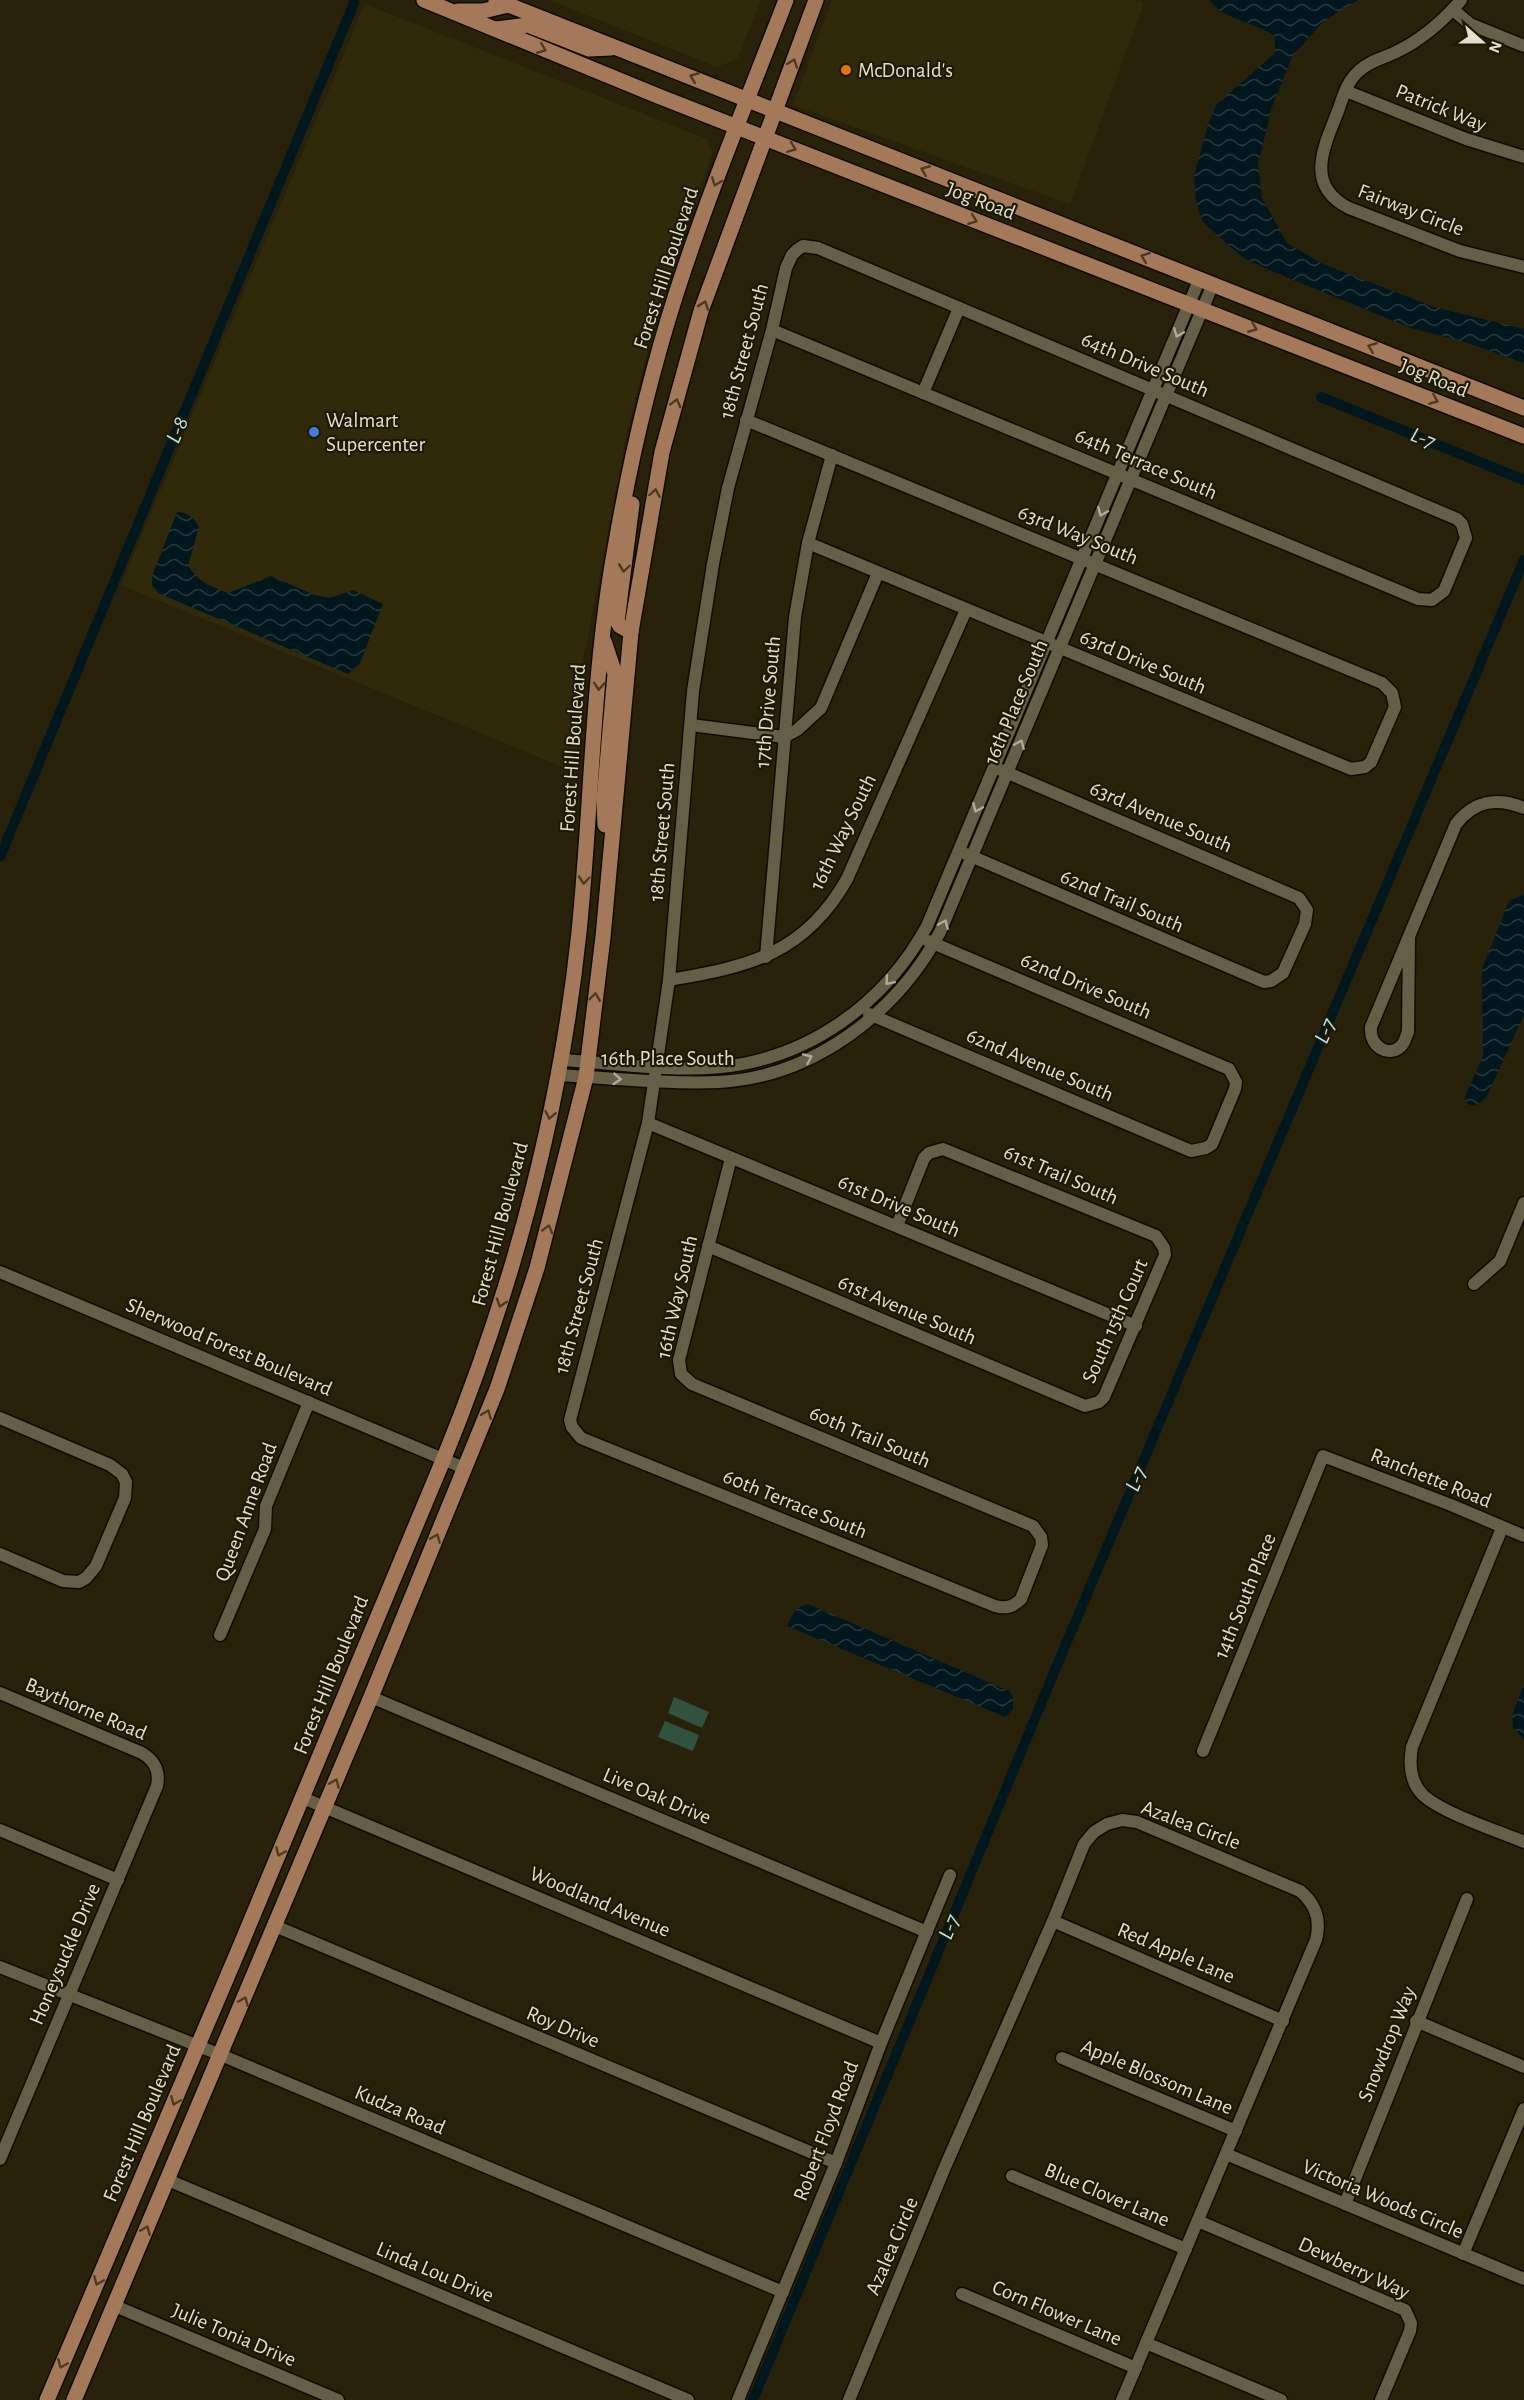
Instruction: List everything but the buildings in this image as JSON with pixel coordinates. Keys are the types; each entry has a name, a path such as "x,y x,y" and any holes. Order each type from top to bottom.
{"main road":[{"name":"Jog Road","path":"424,0 737,127 1524,436"},
{"name":"Forest Hill Boulevard","path":"47,2400 198,2048 444,1458 473,1385 513,1264 530,1207 562,1060 580,921 603,637 614,552 650,382 677,291 786,0"},
{"path":"74,2400 371,1697 497,1389 523,1313 553,1211 587,1069 631,632 662,453 701,311 816,0"},
{"name":"Jog Road","path":"502,2 1524,408"},
{"path":"449,10 483,12 502,2"},
{"path":"494,29 528,25 589,48 620,48"},
{"path":"631,632 620,626 617,621 630,524 636,447"},
{"path":"603,637 615,674 604,800 606,836 611,844"}],"street":[{"path":"1457,5 1470,24 1524,46"},
{"name":"Fairway Circle","path":"1457,5 1430,31 1410,45 1365,66 1353,77 1321,156 1322,179 1335,199 1349,207 1452,248 1524,267"},
{"name":"Patrick Way","path":"1346,91 1466,139 1524,157"},
{"name":"64th Drive South","path":"804,246 818,248 1457,519 1465,531"},
{"name":"18th Street South","path":"572,1427 570,1413 648,1123 669,980 699,645 713,564 746,420 772,330 786,268 792,255 804,246"},
{"name":"16th Place South","path":"562,1060 587,1069 654,1081 719,1082 776,1070 816,1055 842,1040 875,1016 905,986 934,943 1008,773 1168,395 1206,281"},
{"name":"16th Place South","path":"558,1075 587,1069 656,1066 718,1067 772,1056 809,1042 834,1028 860,1010 888,983 921,938 1155,389 1196,306"},
{"path":"923,393 959,308"},
{"name":"64th Terrace South","path":"772,330 1425,601 1432,600 1444,591 1464,545 1465,531"},
{"name":"63rd Way South","path":"746,420 1382,683 1392,693 1395,707 1375,756 1365,767"},
{"name":"17th Drive South","path":"766,957 795,617 808,543 832,455"},
{"name":"63rd Drive South","path":"808,543 1351,769 1365,767"},
{"path":"691,725 784,737 804,725 821,708 878,573"},
{"name":"16th Way South","path":"669,980 722,972 766,957 814,923 843,885 966,610"},
{"name":"63rd Avenue South","path":"994,767 1299,898 1306,910 1305,924 1283,973 1271,981"},
{"path":"1409,938 1408,1032 1403,1044 1396,1050 1386,1050 1376,1046 1370,1036 1371,1027 1456,824 1465,812 1480,804 1496,801 1510,802 1524,808"},
{"name":"62nd Trail South","path":"959,851 1256,980 1271,981"},
{"name":"62nd Drive South","path":"921,938 1222,1065 1233,1075 1235,1089 1216,1138 1206,1148"},
{"name":"62nd Avenue South","path":"860,1010 1191,1150 1206,1148"},
{"path":"772,1056 776,1070"},
{"name":"61st Drive South","path":"648,1123 1136,1326"},
{"name":"61st Trail South","path":"897,1226 924,1158 936,1149 950,1150 1156,1236 1164,1248"},
{"name":"16th Way South","path":"681,1374 679,1360 731,1158"},
{"path":"1474,1284 1500,1261 1524,1203"},
{"name":"61st Avenue South","path":"708,1246 1078,1404 1093,1405"},
{"name":"South 15th Court","path":"1093,1405 1104,1397 1163,1262 1164,1248"},
{"name":"Sherwood Forest Boulevard","path":"0,1272 464,1468"},
{"name":"60th Trail South","path":"681,1374 692,1384 1033,1526 1041,1538 1041,1552 1021,1599 1009,1607"},
{"name":"Queen Anne Road","path":"220,1635 265,1529 266,1506 309,1402"},
{"path":"0,1418 110,1465 122,1474 126,1482 125,1498 96,1566 86,1578 79,1582 63,1581 0,1554"},
{"name":"60th Terrace South","path":"572,1427 581,1438 995,1606 1009,1607"},
{"name":"Ranchette Road","path":"1323,1456 1451,1505 1524,1536"},
{"name":"14th South Place","path":"1203,1751 1323,1456"},
{"path":"1503,1528 1412,1747 1409,1763 1422,1794 1440,1807 1524,1842"},
{"name":"Baythorne Road","path":"0,1693 142,1753 154,1763"},
{"name":"Live Oak Drive","path":"371,1697 927,1932"},
{"name":"Honeysuckle Drive","path":"0,2159 157,1786 158,1770 154,1763"},
{"name":"Woodland Avenue","path":"303,1798 881,2043"},
{"name":"Azalea Circle","path":"849,2400 945,2167 1053,1921 1083,1844 1100,1827 1122,1820 1137,1822 1300,1891 1310,1900 1317,1912 1318,1933 1122,2400"},
{"path":"0,1830 118,1880"},
{"name":"Robert Floyd Road","path":"738,2400 836,2163 881,2043 950,1875"},
{"name":"Snowdrop Way","path":"1345,2204 1416,2021 1467,1899"},
{"name":"Red Apple Lane","path":"1053,1921 1283,2021"},
{"name":"Roy Drive","path":"275,1926 836,2163"},
{"name":"Kudza Road","path":"0,1967 198,2048 221,2055 783,2292"},
{"path":"1416,2021 1524,2067"},
{"name":"Apple Blossom Lane","path":"1062,2058 1236,2131"},
{"path":"1463,2254 1524,2109"},
{"name":"Victoria Woods Circle","path":"1226,2154 1524,2280"},
{"name":"Blue Clover Lane","path":"1012,2176 1186,2249"},
{"name":"Linda Lou Drive","path":"168,2180 688,2400"},
{"name":"Dewberry Way","path":"1198,2221 1405,2310 1411,2324 1410,2331 1381,2400"},
{"name":"Corn Flower Lane","path":"962,2294 1136,2368"},
{"name":"Julie Tonia Drive","path":"115,2306 338,2400"},
{"path":"1146,2343 1281,2400"}],"shaded area":[{"path":"549,0 761,0 737,59 717,67"},
{"path":"832,0 1135,0 1144,3 1070,204 793,105"},
{"path":"365,4 707,139 712,154 663,292 628,427 584,656 575,772 121,585"}],"green space":[{"path":"674,1697 709,1712 702,1728 668,1713"},
{"path":"665,1721 699,1735 693,1751 658,1737"}],"water":[{"path":"1210,0 1359,0 1321,24 1292,57 1272,107 1258,164 1262,198 1287,243 1323,264 1434,307 1524,329 1524,363 1465,342 1411,328 1269,270 1242,257 1202,221 1196,201 1194,176 1216,105 1275,53 1275,36 1230,16 1214,6"},
{"path":"177,512 190,516 199,527 188,566 201,580 215,588 228,593 271,576 315,595 330,598 353,590 383,604 360,663 348,674 158,593 152,585 152,576"},
{"path":"1524,894 1524,1015 1486,1098 1475,1106 1468,1104 1464,1099 1483,1056 1482,969 1509,901"},
{"path":"808,1604 1009,1691 1013,1696 1013,1709 1005,1717 787,1626 797,1609"},
{"path":"1524,1684 1524,1739 1513,1728 1512,1716"}],"waterway":[{"name":"L-8","path":"0,857 354,3"},
{"name":"L-7","path":"1321,397 1524,480"},
{"name":"L-7","path":"753,2400 1055,1670 1524,560"}],"place":[{"name":"McDonald's","path":"846,70"},
{"name":"Walmart Supercenter","path":"314,432"}]}
